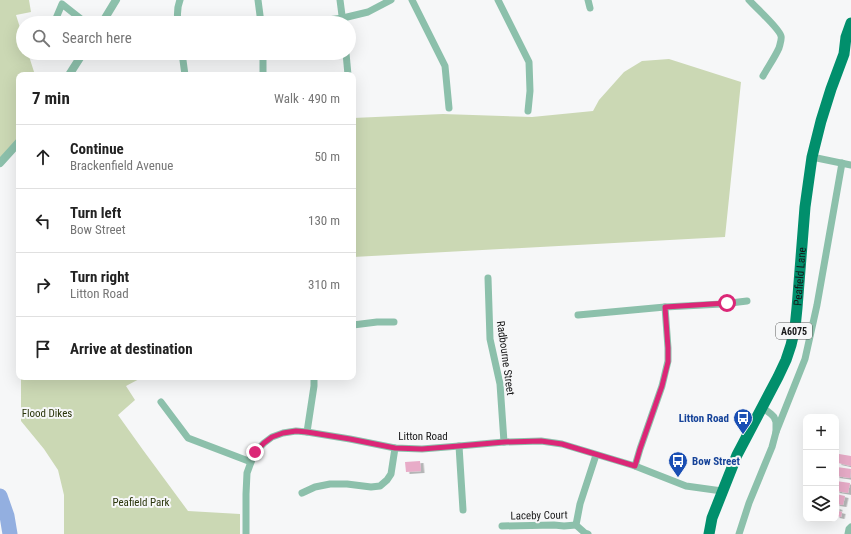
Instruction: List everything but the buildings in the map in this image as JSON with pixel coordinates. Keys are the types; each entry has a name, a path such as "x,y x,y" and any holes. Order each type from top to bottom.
{"main road":[{"name":"Peafield Lane","path":"709,534 712,518 737,455 786,360 791,346 795,328 805,207 812,157 822,114 848,50 846,37 851,23"}],"street":[{"path":"106,16 116,0"},
{"path":"177,16 180,0"},
{"path":"258,0 260,16"},
{"path":"340,0 342,16"},
{"path":"356,16 391,0"},
{"path":"412,0 445,66 449,108"},
{"path":"498,0 529,62 530,91 528,111"},
{"path":"588,0 590,8"},
{"path":"749,0 781,35 779,48 763,76"},
{"path":"57,16 62,2 78,16"},
{"path":"71,72 79,60"},
{"path":"183,60 185,72"},
{"path":"263,60 263,72"},
{"path":"347,60 348,72"},
{"path":"0,163 16,145"},
{"path":"812,157 851,165"},
{"path":"739,534 749,503 805,359 817,305 842,163"},
{"name":"Radbourne Street","path":"488,278 490,339 500,384 504,442"},
{"path":"578,315 747,301"},
{"path":"635,466 662,386 668,362 665,307"},
{"path":"356,325 394,322"},
{"path":"307,432 314,380"},
{"path":"161,402 188,438 251,462"},
{"path":"762,407 774,417 776,422 776,432"},
{"name":"Litton Road","path":"246,534 247,473 255,452 272,437 283,433 296,431 395,448 422,449 504,442 541,441 562,444 635,466 686,486 722,491"},
{"path":"459,446 463,510"},
{"path":"302,493 315,487 330,484 347,484 371,488 380,486 391,474 395,448"},
{"path":"588,534 584,533 576,525 580,504 596,455"},
{"name":"Laceby Court","path":"502,526 576,525"},
{"path":"848,534 851,527"}],"green space":[{"path":"0,0 29,0 31,12 16,15 16,60 30,60 34,72 16,72 16,143 0,161"},
{"path":"669,59 741,82 725,237 356,257 356,118 443,114 532,117 593,111 599,100 624,72 642,61"},
{"name":"Peafield Park","path":"21,380 137,380 126,386 135,400 118,415 188,511 240,514 240,534 64,534 64,495 58,470 44,449 21,421"}],"waterway":[{"path":"0,496 7,516 10,534"}],"place":[{"name":"Litton Road","path":"743,435"},
{"name":"Bow Street","path":"678,478"}],"route":[{"path":"255,452 272,437 283,433 296,431 350,439 395,448 422,449 504,442 541,441 562,444 635,466 662,386 668,362 665,307 727,303"}],"park label":[{"name":"Flood Dikes","path":"47,413"}]}
